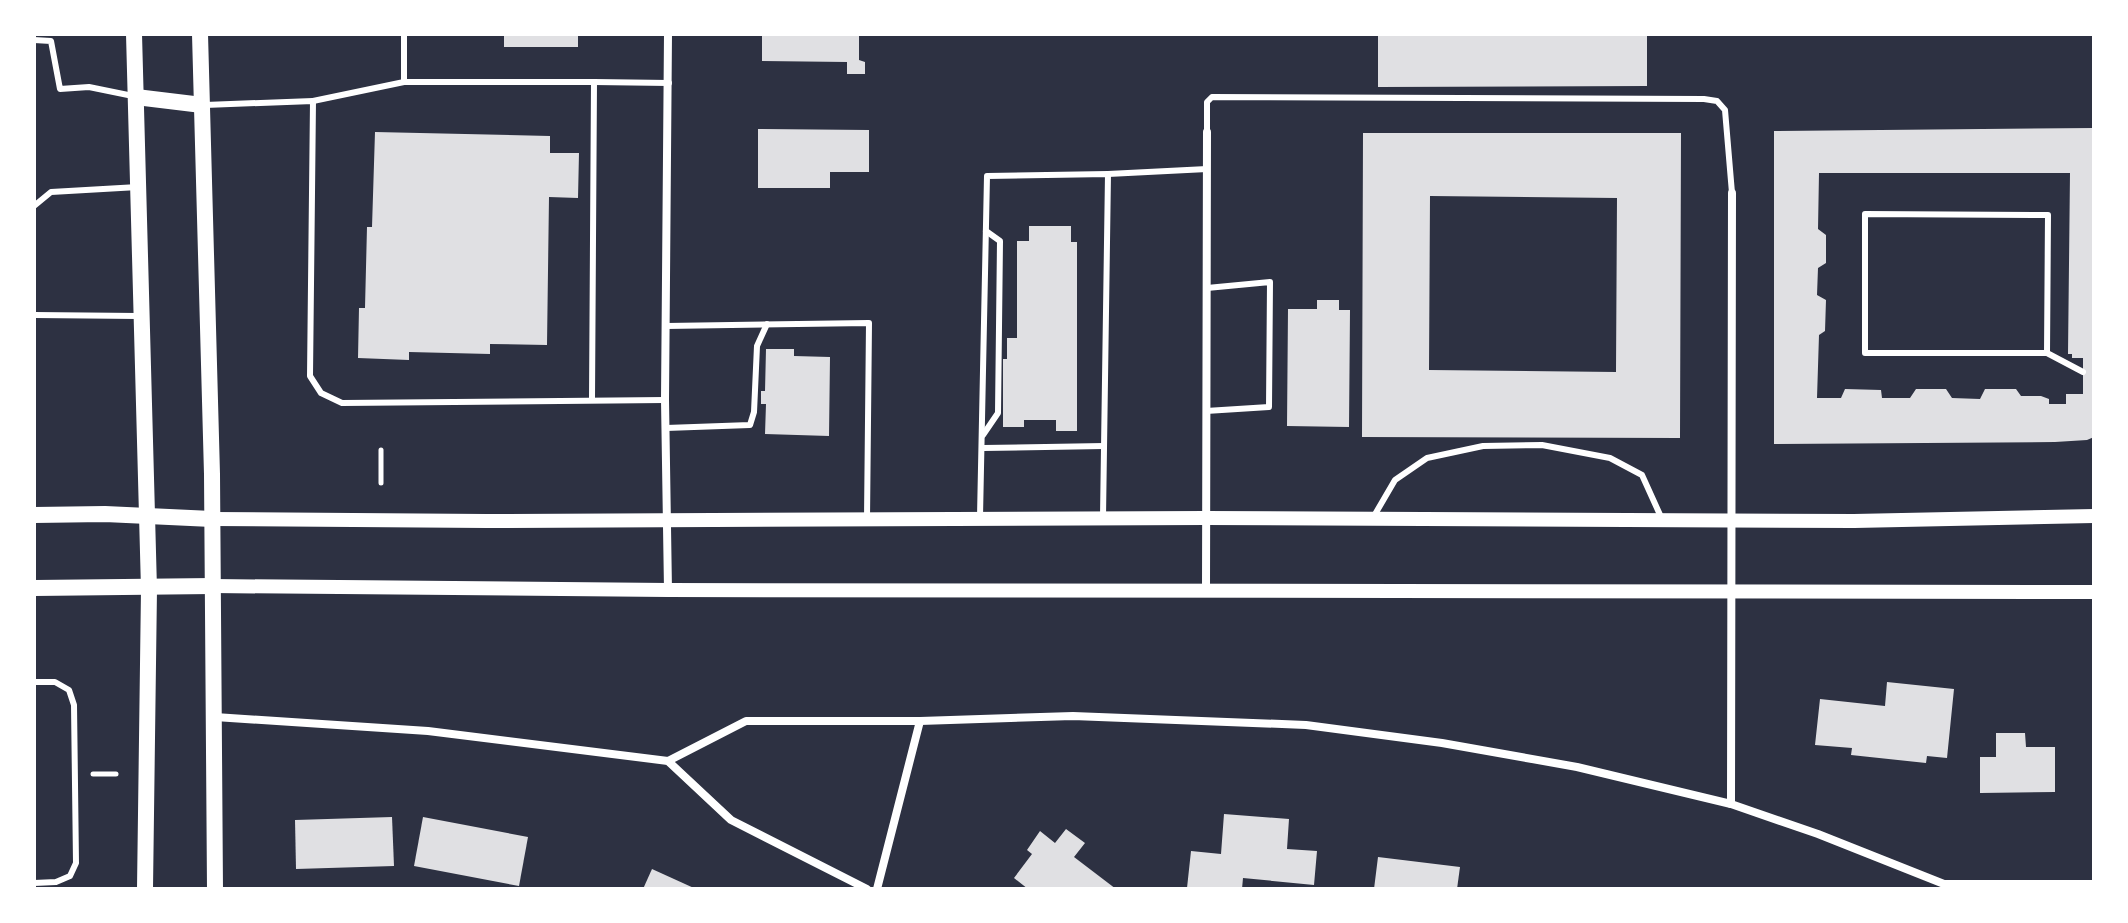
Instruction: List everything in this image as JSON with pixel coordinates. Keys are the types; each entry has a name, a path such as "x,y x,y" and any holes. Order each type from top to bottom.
{"main road":[{"path":"134,34 149,589 145,889"},
{"path":"200,34 212,519 215,889"},
{"path":"136,97 202,105"},
{"path":"34,515 105,514 212,519"},
{"path":"34,588 213,586"}],"street":[{"path":"668,34 665,400 668,590"},
{"path":"1206,591 1207,132"},
{"path":"1731,804 1732,193"},
{"path":"212,519 1854,521 2094,516"},
{"path":"213,586 668,590 2094,592"},
{"path":"215,717 428,731 668,761 746,721 920,721 1073,716 1306,725 1442,743 1577,767 1731,804 1818,834 1955,889"},
{"path":"877,889 920,721"},
{"path":"668,761 731,820 867,889"},
{"path":"1944,884 2094,884"}],"lane":[{"path":"404,34 404,82"},
{"path":"34,40 51,41 60,89 89,87 136,97"},
{"path":"202,105 313,101 404,82 669,83"},
{"path":"592,399 594,82"},
{"path":"1207,132 1207,102 1212,97 1704,99 1717,101 1725,110 1732,193"},
{"path":"313,101 310,376 321,393 342,403 665,400"},
{"path":"980,520 987,176 1207,169"},
{"path":"1103,520 1108,174"},
{"path":"34,206 51,192 138,187"},
{"path":"2047,353 2048,215 1865,214 1865,353 2047,353 2083,372"},
{"path":"983,435 998,413 1000,241 986,231"},
{"path":"1206,411 1269,407 1270,282 1207,288"},
{"path":"34,315 143,316"},
{"path":"666,326 869,323 867,519"},
{"path":"666,428 750,425 754,412 757,346 767,324"},
{"path":"1372,519 1395,480 1427,458 1483,446 1542,445 1610,458 1642,475 1662,521"},
{"path":"983,448 1104,446"},
{"path":"34,682 55,682 69,690 74,705 76,863 70,876 56,882 34,883"}],"path":[{"path":"381,450 381,483"},
{"path":"85,774 116,774"}],"building":[{"path":"504,34 578,34 578,47 504,47"},
{"path":"762,34 859,34 859,60 865,62 865,74 847,74 847,62 762,61"},
{"path":"1378,34 1647,34 1647,86 1378,87"},
{"path":"2094,128 2094,437 2055,442 1774,444 1774,131","holes":["1819,173 2070,173 2068,354 2072,354 2072,358 2083,358 2083,394 2066,394 2066,404 2049,404 2049,399 2041,396 2021,396 2016,389 1985,389 1980,399 1952,398 1946,389 1916,389 1910,398 1882,398 1881,390 1845,389 1841,398 1817,398 1819,335 1825,331 1826,300 1817,295 1818,268 1826,263 1826,235 1818,229"]},
{"path":"758,129 869,130 869,172 830,172 830,188 758,188"},
{"path":"375,132 550,136 550,153 579,153 578,198 549,197 547,345 490,344 490,354 409,352 409,360 358,358 359,308 365,308 367,227 372,227"},
{"path":"1363,133 1681,133 1680,438 1362,437","holes":["1430,196 1617,198 1616,372 1429,370"]},
{"path":"1029,226 1071,226 1071,242 1077,242 1077,431 1056,431 1056,420 1024,420 1024,427 1003,427 1003,359 1007,359 1007,338 1017,338 1017,241 1029,241"},
{"path":"1317,300 1339,300 1339,310 1350,310 1349,427 1287,426 1288,309 1317,309"},
{"path":"766,349 794,349 794,356 830,357 829,436 765,434 766,404 761,404 761,391 765,391"},
{"path":"1887,682 1954,689 1947,758 1927,756 1926,763 1851,755 1852,748 1815,745 1820,699 1885,706"},
{"path":"1996,733 2025,733 2026,747 2055,747 2055,792 1980,793 1980,757 1996,757"},
{"path":"1224,814 1289,819 1287,849 1317,851 1314,885 1243,878 1242,889 1187,888 1191,851 1221,854"},
{"path":"392,817 394,866 296,869 295,820"},
{"path":"423,817 528,837 519,886 414,866"},
{"path":"1066,829 1085,843 1074,857 1116,889 1028,889 1014,878 1032,854 1027,850 1040,831 1055,843"},
{"path":"1378,857 1460,867 1457,889 1374,889"},
{"path":"652,869 696,889 643,889"}]}
